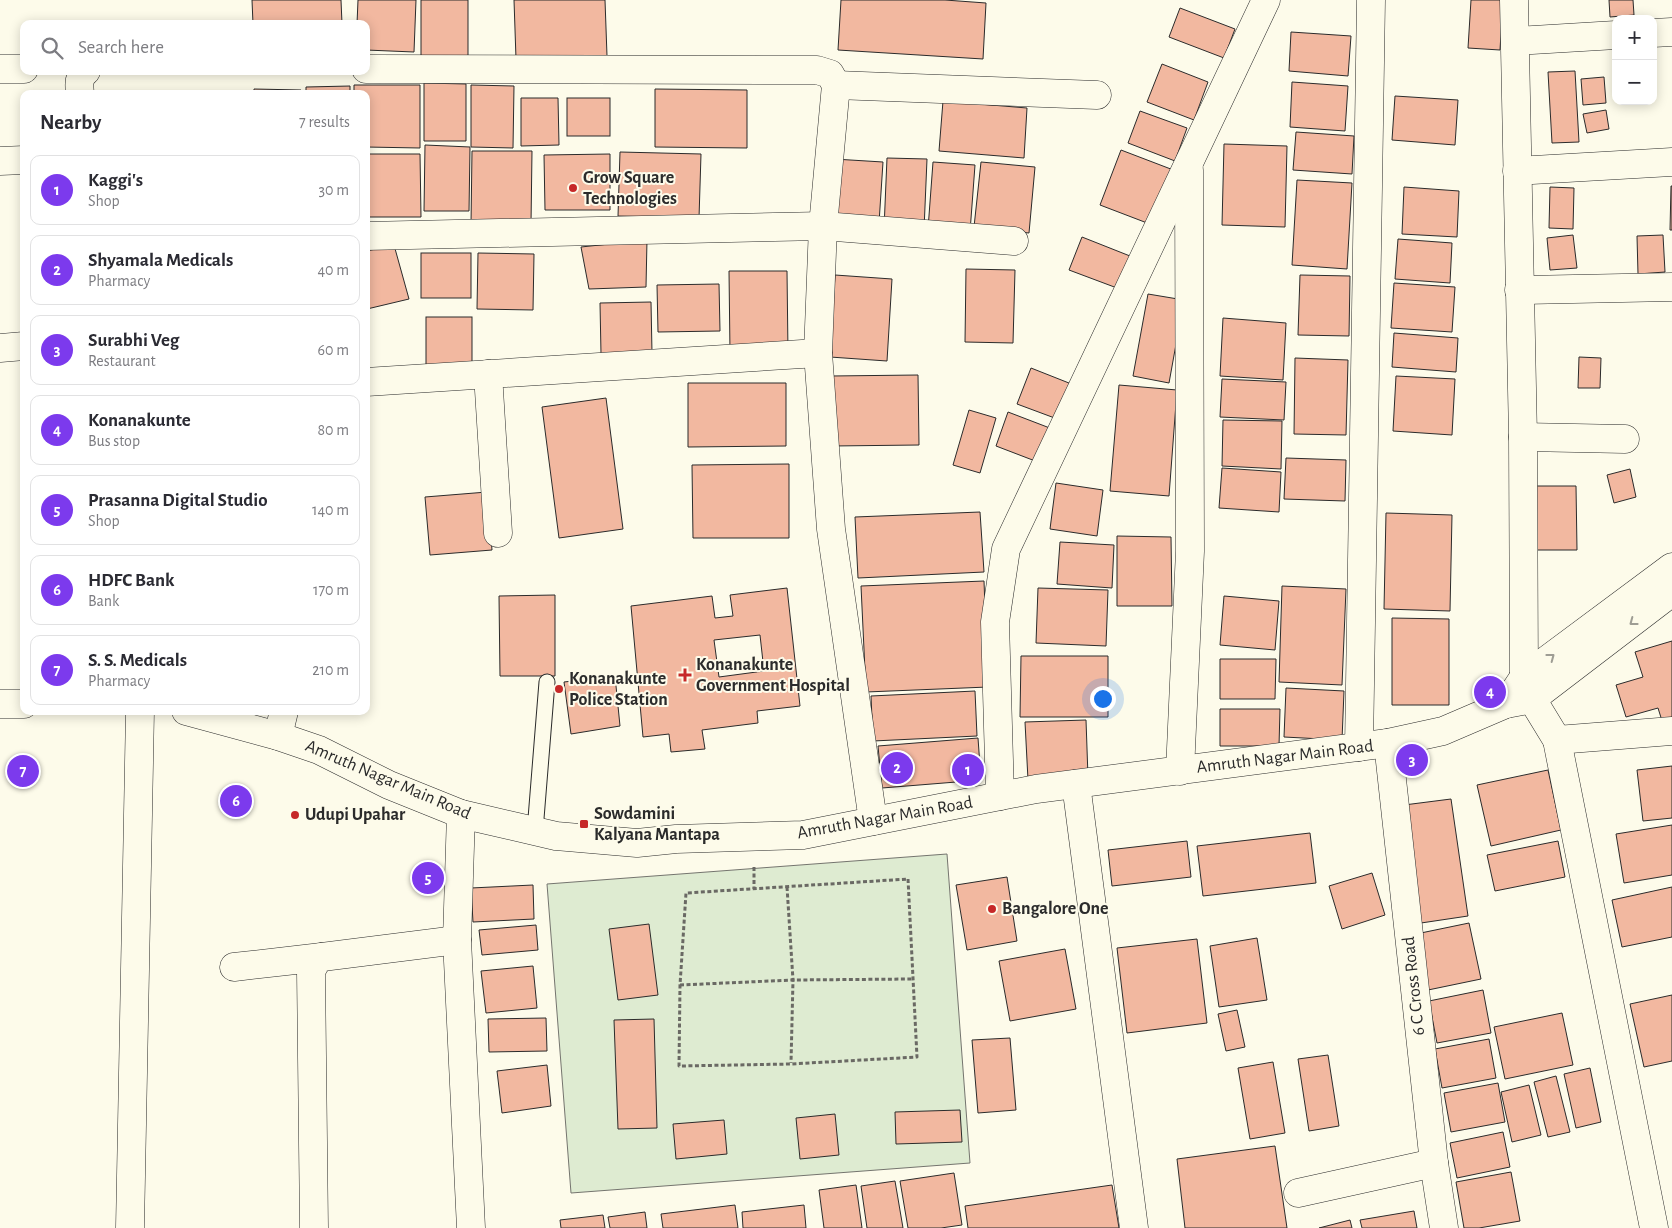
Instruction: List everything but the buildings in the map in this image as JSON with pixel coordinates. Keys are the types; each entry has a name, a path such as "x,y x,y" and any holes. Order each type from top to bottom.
{"street":[{"path":"1000,796 995,622 1006,549 1266,0"},
{"path":"1359,747 1371,0"},
{"path":"1514,0 1528,688 1557,740 1654,1228"},
{"path":"1657,33 1672,32"},
{"path":"1514,41 1612,35"},
{"path":"0,69 20,69"},
{"path":"370,69 817,70 830,74 836,85 823,226 818,353 831,530 873,821"},
{"path":"80,90 79,82 82,75"},
{"path":"836,85 1097,95"},
{"path":"0,161 20,160"},
{"path":"1180,771 1190,551 1189,162"},
{"path":"1517,171 1672,162"},
{"path":"370,236 823,226 1014,241"},
{"path":"1519,290 1672,287"},
{"path":"0,348 20,346"},
{"path":"370,382 818,353"},
{"path":"488,374 498,532"},
{"path":"1523,437 1625,439"},
{"name":"Amruth Nagar Main Road","path":"1528,688 1672,567"},
{"name":"Amruth Nagar Main Road","path":"215,715 281,724 319,750 389,785 461,814 556,836 637,843 676,839 803,835 1000,796 1076,784 1388,743 1442,731 1506,704 1672,592"},
{"path":"0,704 20,704"},
{"path":"130,1228 140,715"},
{"path":"1557,740 1672,731"},
{"name":"6 C Cross Road","path":"1388,743 1434,1163 1444,1228"},
{"path":"1076,784 1134,1228"},
{"path":"461,814 457,940 471,1228"},
{"path":"234,967 457,940"},
{"path":"314,1228 311,971 322,956"},
{"path":"1298,1193 1434,1163"}],"lane":[{"path":"535,831 547,682"}],"path":[{"path":"908,879 917,1057 791,1064 679,1066 680,985 686,893 787,887 908,879"},
{"path":"787,887 793,980 791,1064"},
{"path":"680,985 793,980 913,979"}],"green space":[{"path":"947,854 970,1163 571,1193 547,884"}],"place":[{"name":"Grow Square Technologies","path":"573,188"},
{"name":"Konanakunte Government Hospital","path":"685,675"},
{"name":"Konanakunte Police Station","path":"559,689"},
{"name":"Konanakunte","path":"1490,692"},
{"name":"Surabhi Veg","path":"1412,760"},
{"name":"Shyamala Medicals","path":"897,768"},
{"name":"Kaggi's","path":"968,770"},
{"name":"S. S. Medicals","path":"23,771"},
{"name":"HDFC Bank","path":"236,801"},
{"name":"Udupi Upahar","path":"295,815"},
{"name":"Sowdamini Kalyana Mantapa","path":"584,824"},
{"name":"Prasanna Digital Studio","path":"428,878"},
{"name":"Bangalore One","path":"992,909"}]}
